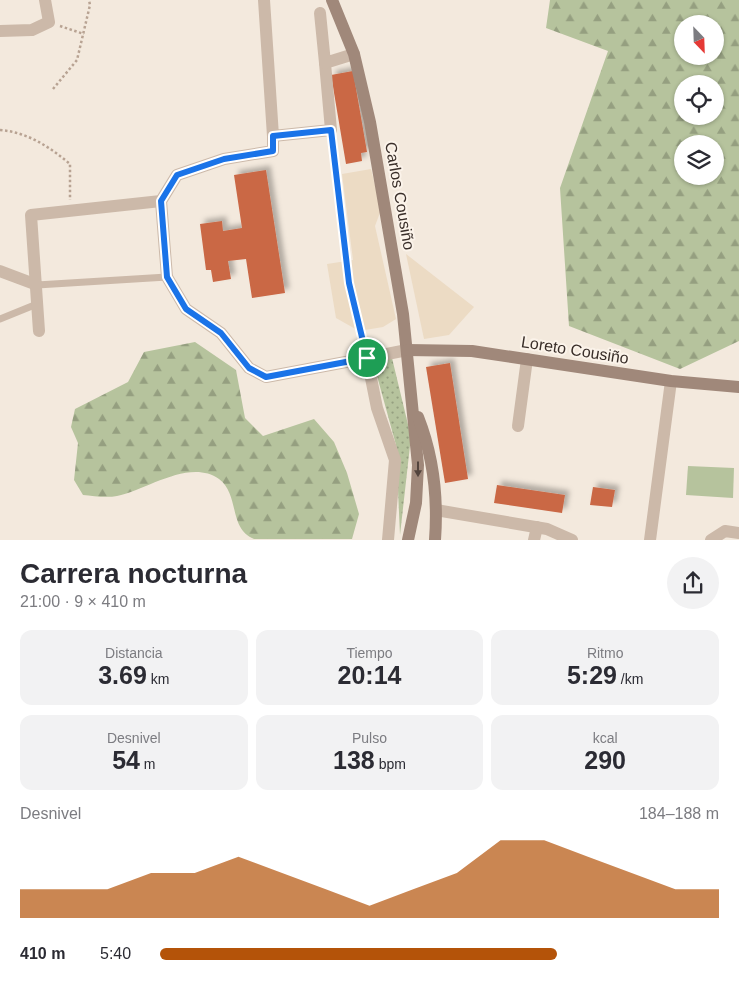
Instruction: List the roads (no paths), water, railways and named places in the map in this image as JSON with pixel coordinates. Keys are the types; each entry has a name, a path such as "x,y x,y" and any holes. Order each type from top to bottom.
{"main road":[{"name":"Carlos Cousiño","path":"332,0 354,54 378,162 403,314 418,476 408,540"},
{"name":"Loreto Cousiño","path":"406,350 465,351 671,381 739,387"},
{"name":"Carlos Cousiño","path":"412,404 428,446 436,510 435,540"}],"street":[{"path":"0,31 32,30 49,22 45,0"},
{"path":"264,0 273,151 224,159 177,175 161,201 167,277 186,309 221,333 249,368 266,377 406,350"},
{"path":"273,136 331,130 320,13"},
{"path":"325,63 354,54"},
{"path":"38,331 31,215 161,201"},
{"path":"0,271 36,285"},
{"path":"367,358 377,408 395,460 388,540"},
{"path":"518,426 527,359"},
{"path":"650,540 671,381"},
{"path":"436,510 554,530 572,540"},
{"path":"534,540 537,527"},
{"path":"711,540 725,531 739,533"}],"lane":[{"path":"331,130 349,283"},
{"path":"36,285 167,277"},
{"path":"0,319 37,304"}]}
